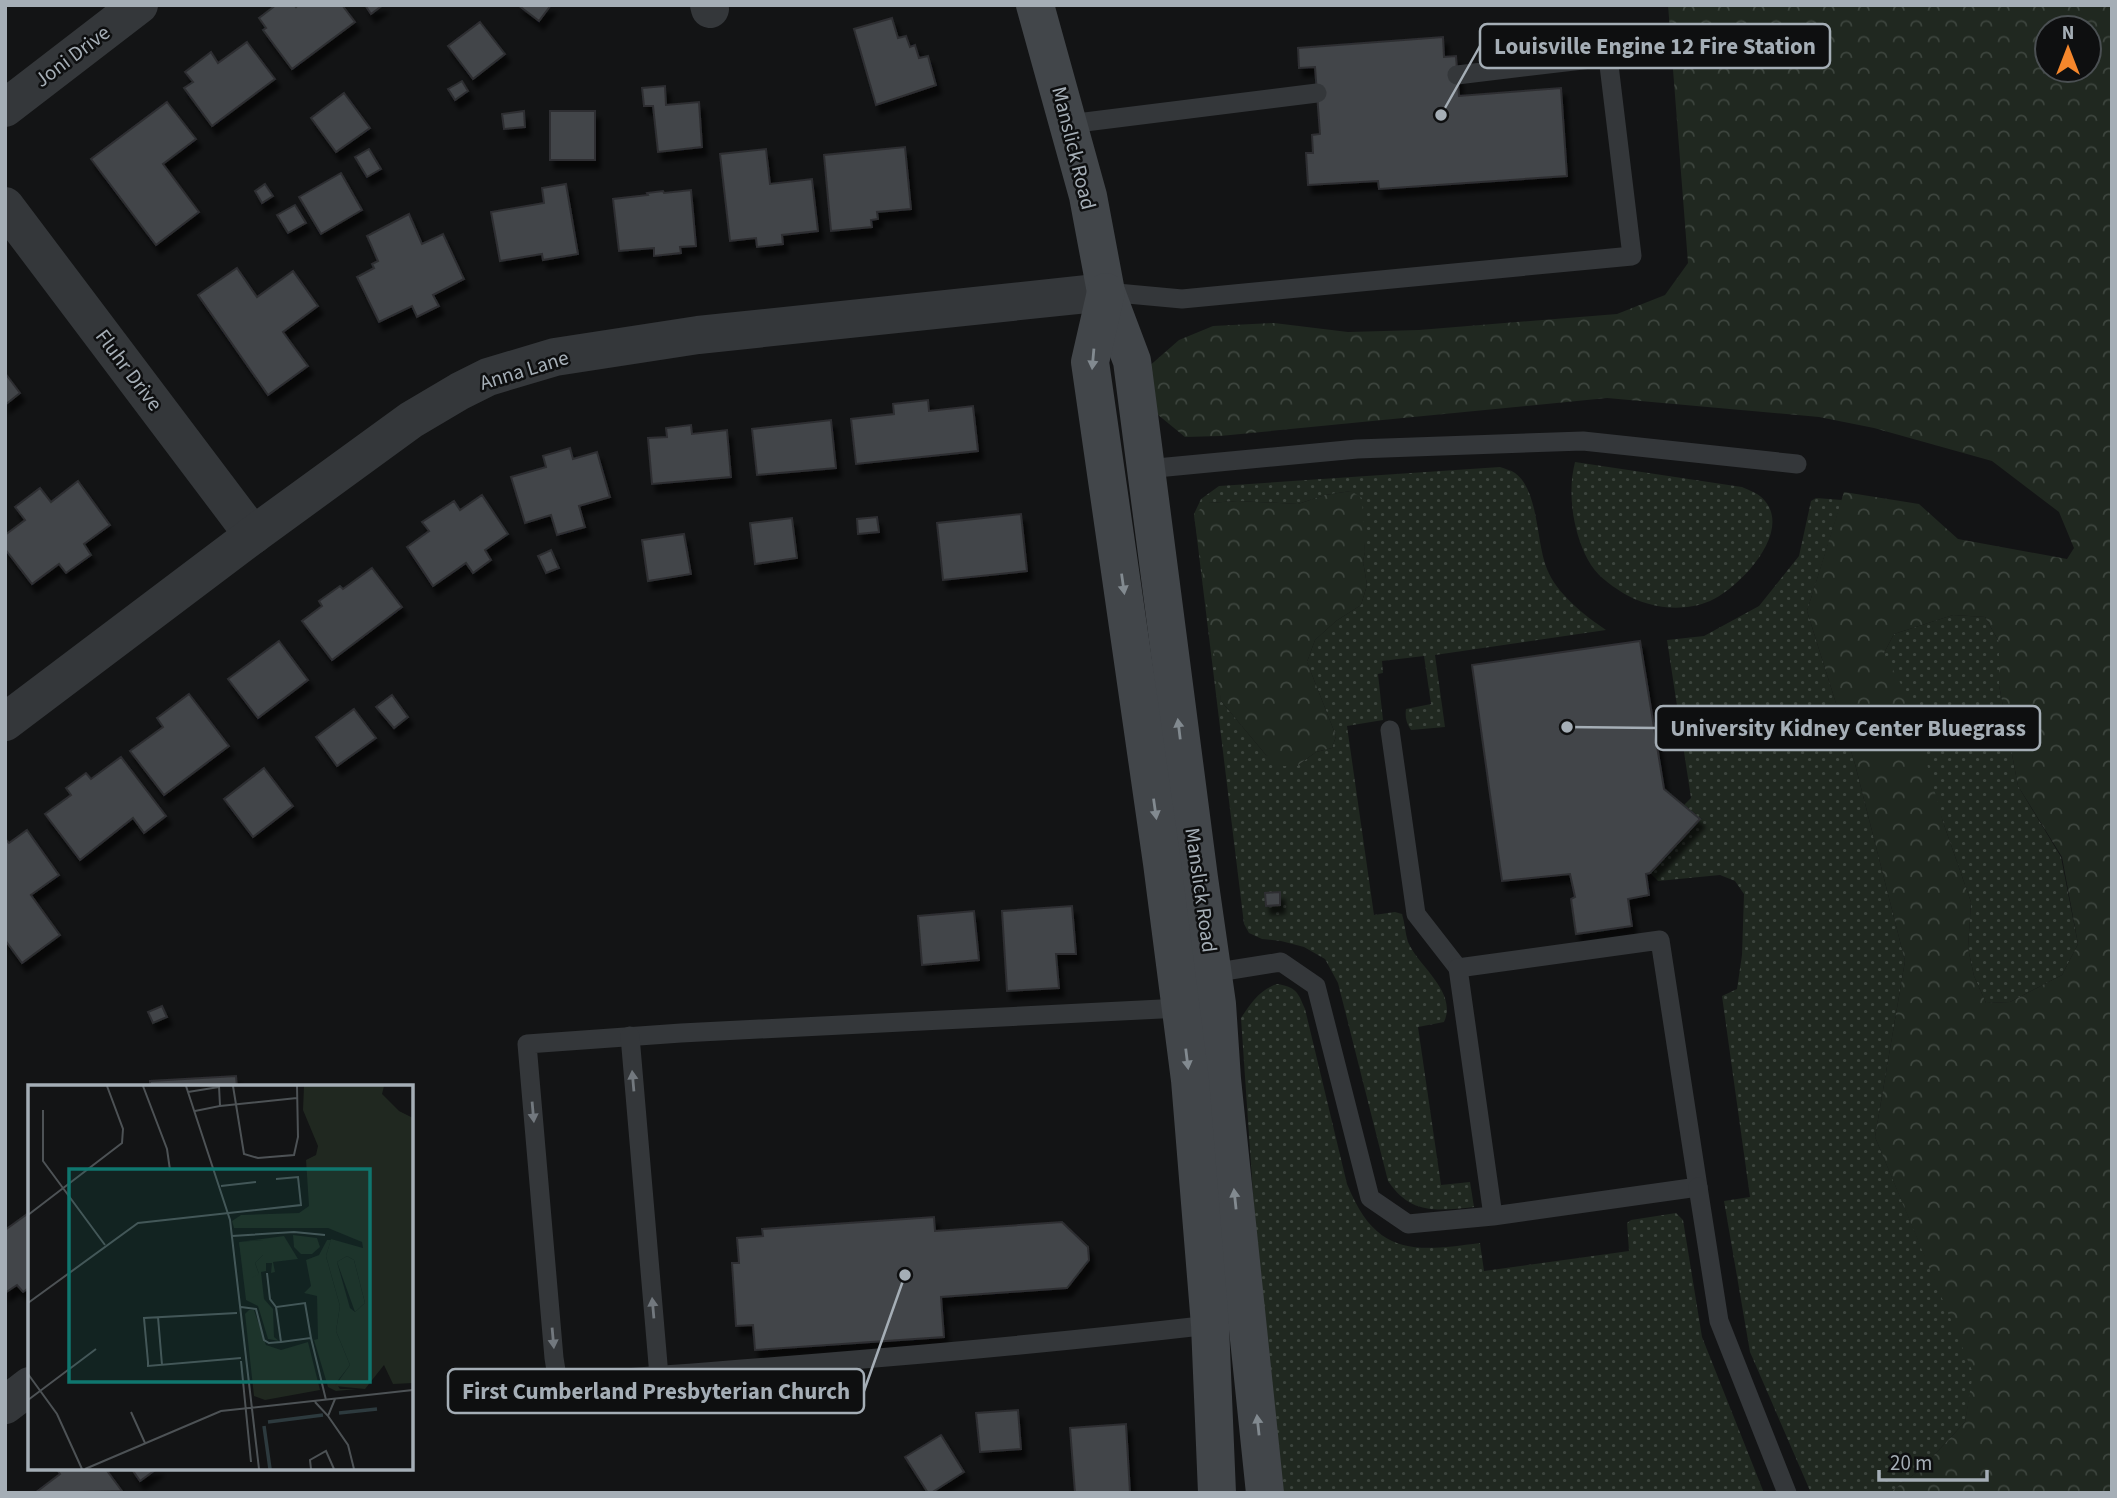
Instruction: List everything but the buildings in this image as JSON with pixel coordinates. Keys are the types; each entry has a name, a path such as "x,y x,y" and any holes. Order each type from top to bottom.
{"main road":[{"name":"Manslick Road","path":"1035,5 1088,196 1106,292 1132,361 1217,1004 1265,1493"},
{"name":"Manslick Road","path":"1106,292 1090,362 1162,863 1190,1080 1210,1325 1217,1493"}],"street":[{"name":"Joni Drive","path":"5,108 139,5"},
{"name":"Fluhr Drive","path":"5,206 253,535"},
{"name":"Anna Lane","path":"5,722 411,420 488,377 555,357 698,335 1106,292"},
{"path":"5,1405 28,1388"}],"lane":[{"path":"1106,292 1182,299 1632,256 1608,57 1457,75"},
{"path":"1069,124 1317,93"},
{"path":"1146,470 1357,449 1583,441 1797,464"},
{"path":"1390,730 1416,914 1458,968 1493,1216"},
{"path":"1458,968 1660,940 1719,1321 1787,1493"},
{"path":"1212,973 1281,961 1316,986 1370,1198 1408,1224 1493,1216 1698,1187"},
{"path":"1181,1008 630,1036 527,1044 558,1383 1126,1335 1210,1325"},
{"path":"630,1036 659,1376"}],"green space":[{"path":"1668,5 2112,5 2112,1486 2109,1493 1889,1493 1920,1470 1965,1422 1973,1373 1875,1137 1905,961 1855,764 1807,611 1844,492 1919,504 1958,539 2067,559 2074,548 2059,512 1992,461 1874,428 1819,417 1607,398 1220,436 1185,437 1157,414 1147,368 1179,340 1213,326 1274,323 1348,332 1419,330 1617,314 1665,295 1688,263","holes":["1953,615 1985,617 1999,642 1999,685 2018,786 2062,857 2078,944 2062,975 2010,1002 1986,1003 1974,976 1968,948 1971,902 1943,822 1910,701 1884,653 1894,634"]},
{"path":"1575,462 1745,488 1763,499 1772,514 1772,528 1767,543 1747,572 1710,601 1677,608 1654,605 1633,598 1599,575 1583,549 1573,512"},
{"path":"1500,467 1510,470 1523,481 1529,492 1543,558 1557,587 1589,618 1606,630 1435,655 1445,727 1411,730 1407,722 1406,709 1431,704 1424,656 1382,661 1383,673 1378,674 1383,720 1347,726 1374,915 1395,912 1402,914 1408,942 1446,1000 1444,1022 1418,1027 1441,1185 1470,1182 1474,1207 1437,1209 1416,1205 1406,1200 1388,1181 1338,983 1325,959 1304,947 1262,939 1249,933 1244,924 1194,514 1201,499 1219,486","holes":["1351,491 1363,532 1363,561 1367,585 1361,605 1336,621 1315,640 1307,662 1336,736 1332,748 1316,752 1297,766 1266,755 1221,701 1208,503 1238,501 1298,504 1325,495"]},
{"path":"1351,491 1362,498 1365,552 1363,561 1367,585 1361,605 1336,621 1315,640 1307,662 1336,736 1332,748 1316,752 1297,766 1283,766 1266,755 1221,701 1194,514 1208,503 1238,501 1298,504 1325,495"},
{"path":"1816,498 1842,500 1807,611 1855,764 1905,961 1875,1137 1974,1373 1965,1422 1920,1470 1889,1493 1811,1493 1750,1352 1724,1201 1750,1197 1722,996 1737,989 1742,955 1744,894 1735,881 1720,875 1658,881 1650,873 1699,820 1683,806 1691,798 1667,640 1704,636 1759,606 1799,556 1811,501"},
{"path":"1953,615 1985,617 1999,642 1999,685 2018,786 2061,857 2078,944 2062,975 2010,1002 1986,1003 1974,976 1968,948 1971,902 1884,653 1894,634"},
{"path":"1277,984 1292,989 1303,1003 1347,1184 1358,1208 1384,1237 1399,1244 1416,1247 1435,1248 1480,1243 1484,1271 1629,1251 1627,1223 1631,1220 1676,1213 1683,1220 1702,1337 1764,1493 1280,1493 1254,1209 1241,1018 1260,993"}],"place":[{"name":"Louisville Engine 12 Fire Station","path":"1441,115"},
{"name":"University Kidney Center Bluegrass","path":"1567,727"},
{"name":"First Cumberland Presbyterian Church","path":"905,1275"}]}
